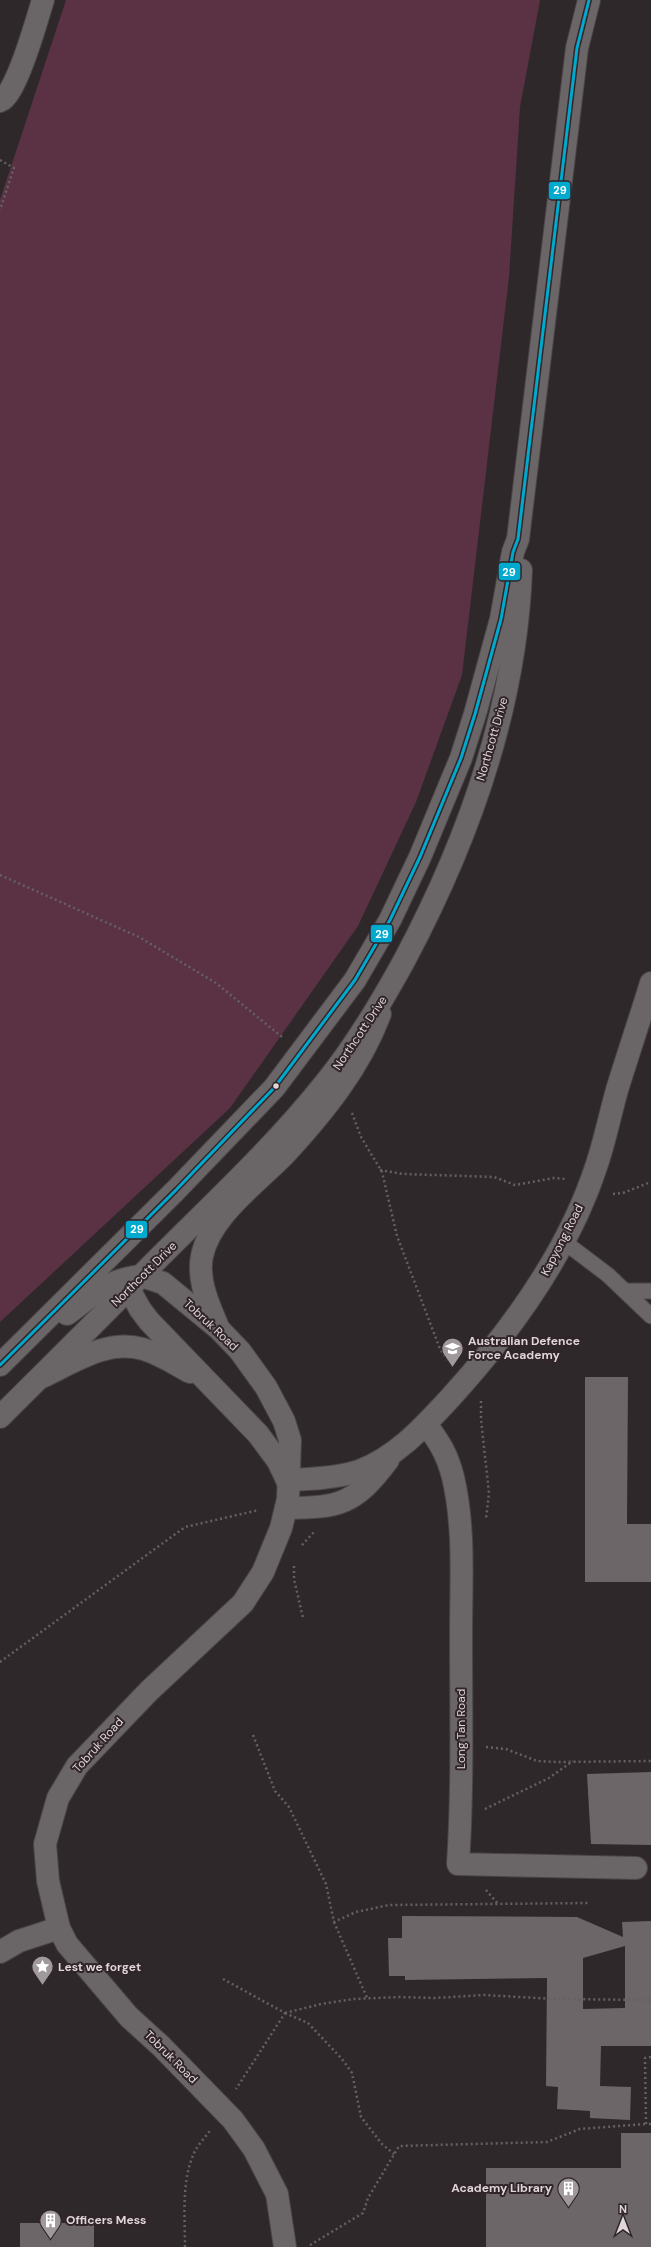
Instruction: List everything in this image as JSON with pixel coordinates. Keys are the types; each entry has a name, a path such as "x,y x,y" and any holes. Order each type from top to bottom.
{"street":[{"path":"0,101 4,100 16,82 43,0"},
{"name":"Northcott Drive","path":"0,1365 142,1224 274,1088 355,980 390,920 420,857 461,758 475,714 501,619 512,552 518,539 577,48 589,0"},
{"name":"Northcott Drive","path":"0,1417 133,1281 285,1132 329,1080 385,995 434,905 463,831 492,748 505,697 519,604 521,554 518,539"},
{"name":"Kapyong Road","path":"286,1508 320,1507 348,1501 366,1486 393,1453 426,1424 463,1384 500,1338 534,1291 552,1264 597,1164 651,983"},
{"path":"219,1329 206,1295 201,1274 202,1256 211,1233 222,1217 298,1139 347,1078 366,1049 379,1016 385,995"},
{"path":"142,1224 134,1234 126,1261 133,1281 140,1310 265,1442 287,1480"},
{"path":"34,1331 66,1314 103,1286 133,1281"},
{"name":"Tobruk Road","path":"133,1281 167,1286 219,1329 240,1351 260,1378 284,1421 290,1440 286,1508 281,1528 263,1572 243,1603 104,1737 77,1766 58,1798 45,1844 48,1881 59,1928 67,1944 129,2017 161,2046 245,2135 264,2165 277,2194 285,2247"},
{"path":"38,1379 96,1351 126,1346 159,1355 207,1381"},
{"name":"Long Tan Road","path":"426,1424 443,1446 453,1476 458,1504 462,1546 462,1747 458,1864 636,1868"},
{"name":"Kapyong Road","path":"287,1480 352,1473 393,1453"},
{"path":"0,1952 19,1941 59,1928"}],"lane":[{"path":"563,1241 594,1263 651,1316"},
{"path":"625,1291 651,1291"}],"path":[{"path":"0,160 14,168 0,210"},
{"path":"0,874 139,937 216,983 263,1020"},
{"path":"351,1109 361,1137 379,1170 382,1172 397,1236 440,1349 463,1384 481,1400 481,1420 489,1493 483,1526"},
{"path":"379,1170 402,1174 494,1177 515,1185 562,1178 617,1194 651,1182"},
{"path":"0,1662 185,1527 266,1508 286,1508"},
{"path":"300,1549 317,1529"},
{"path":"295,1561 294,1579 303,1618"},
{"path":"253,1735 275,1791 289,1806 326,1884 334,1922 368,2000"},
{"path":"485,1747 506,1749 537,1761 651,1761"},
{"path":"483,1810 549,1778 573,1762"},
{"path":"334,1922 356,1912 390,1904 589,1903"},
{"path":"394,2154 382,2144 361,2117 352,2073 342,2059 308,2023 285,2013 321,2004 354,1999 368,2000 484,1995 555,1999 651,2000"},
{"path":"646,2124 645,2058 651,2058"},
{"path":"307,2247 363,2213 368,2198 398,2146 547,2142 580,2129 651,2124"}],"shaded area":[{"path":"66,0 540,0 520,107 509,277 462,675 416,802 358,926 230,1108 0,1322 0,200"}],"building":[{"path":"585,1377 628,1377 627,1524 651,1524 651,1582 585,1582"},
{"path":"651,1772 651,1845 591,1844 587,1774"},
{"path":"402,1916 577,1917 623,1937 622,1922 651,1921 651,2046 601,2046 600,2086 631,2087 630,2120 590,2118 590,2111 557,2109 558,2087 546,2086 547,1978 405,1980 405,1976 389,1976 388,1938 402,1938","holes":["625,1946 625,2008 583,2009 583,1958"]},
{"name":"Academy Library","path":"621,2133 651,2133 651,2247 486,2247 486,2168 621,2168"},
{"name":"Officers Mess","path":"20,2223 94,2223 94,2247 20,2247"}],"transit line":[{"name":"29","path":"0,1365 176,1190 274,1088 355,980 390,920 420,857 461,758 475,714 501,619 513,552 518,539 577,48 589,0"}],"place":[{"name":"Australian Defence Force Academy","path":"453,1368"},
{"name":"Lest we forget","path":"43,1986"},
{"name":"Academy Library","path":"568,2208"},
{"name":"Officers Mess","path":"50,2240"}]}
